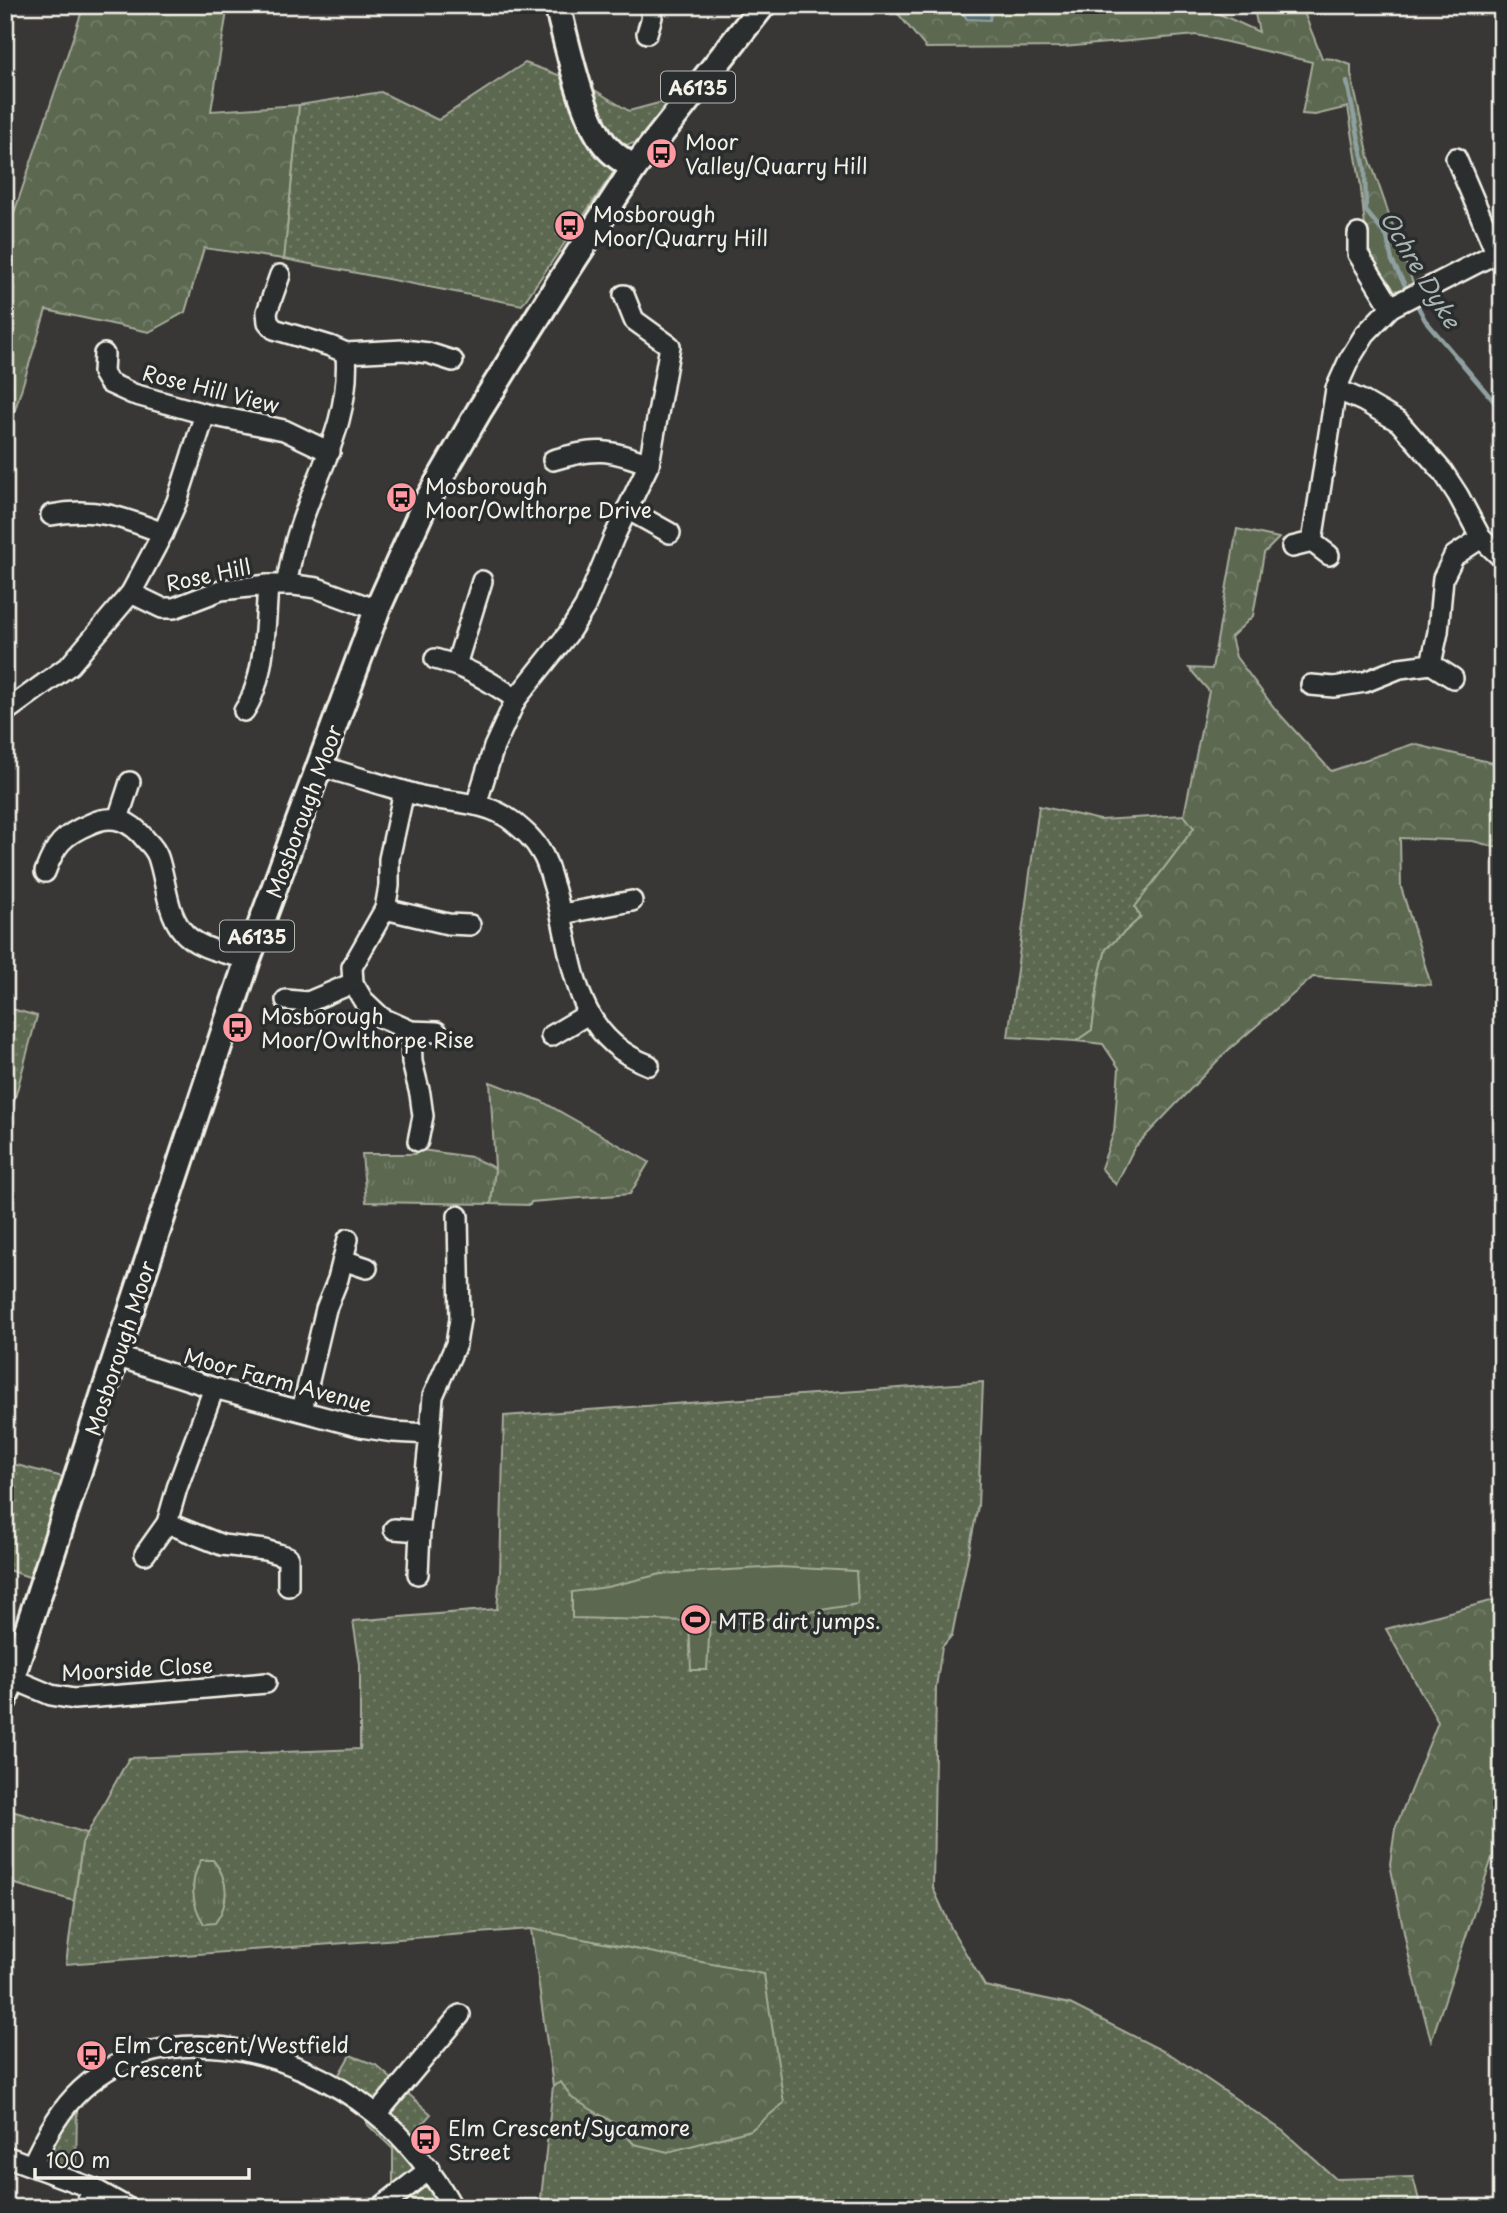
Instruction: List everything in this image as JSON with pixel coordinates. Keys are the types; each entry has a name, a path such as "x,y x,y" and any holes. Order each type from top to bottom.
{"main road":[{"path":"557,5 595,129 607,148 634,168"},
{"name":"A6135","path":"634,168 763,5"},
{"name":"Mosborough Moor","path":"9,1689 248,959 377,610 431,494 557,286 634,168"}],"street":[{"path":"647,33 652,17 649,5"},
{"path":"1312,542 1336,389 1365,334 1395,305 1499,251 1456,158"},
{"path":"1358,234 1358,254 1395,305"},
{"path":"280,275 267,313 270,327 345,353 404,350 428,353 453,361"},
{"path":"476,805 494,747 516,699 568,634 585,607 649,464 670,346 634,320 624,295"},
{"path":"244,711 250,703 260,673 277,584 330,452 344,402 347,374 345,353"},
{"name":"Rose Hill View","path":"104,354 103,373 109,383 133,394 205,414 284,430 330,452"},
{"path":"1336,389 1399,422 1443,472 1481,538 1502,558"},
{"path":"5,712 70,665 131,593 177,501 205,414"},
{"path":"553,460 599,449 649,464"},
{"path":"627,509 670,533"},
{"path":"51,515 68,511 115,514 163,533"},
{"path":"1431,664 1438,632 1443,578 1454,556 1481,538"},
{"path":"1292,547 1312,542"},
{"path":"1312,542 1329,555"},
{"path":"456,665 482,581"},
{"name":"Rose Hill","path":"131,593 162,608 174,608 221,590 277,584 317,588 377,610"},
{"path":"435,659 485,678 516,699"},
{"path":"1311,685 1334,687 1355,684 1400,668 1431,664 1453,678"},
{"path":"319,766 404,791 495,811 510,819 530,836 546,862 562,914 577,990 588,1014 622,1051 649,1065"},
{"path":"118,819 130,782"},
{"path":"404,791 389,859 389,886 385,909 352,967 353,983 363,1000 382,1018 411,1031 437,1032"},
{"path":"45,872 53,852 69,833 101,819 118,819 132,824 158,855 168,897 180,928 191,940 248,959"},
{"path":"562,914 632,901"},
{"path":"385,909 448,924 470,925"},
{"path":"286,1000 308,1002 353,983"},
{"path":"551,1036 588,1014"},
{"path":"411,1031 412,1062 423,1116 418,1141"},
{"path":"418,1574 433,1396 456,1344 460,1319 458,1216"},
{"path":"302,1410 326,1309 348,1239"},
{"path":"343,1260 367,1268"},
{"name":"Moor Farm Avenue","path":"116,1356 214,1388 361,1427 430,1434"},
{"path":"145,1554 167,1522 214,1388"},
{"path":"167,1522 222,1545 265,1550 288,1557 288,1586"},
{"path":"394,1530 420,1531"},
{"name":"Moorside Close","path":"9,1689 74,1699 266,1683"},
{"path":"377,2114 460,2015"},
{"path":"32,2165 45,2138 74,2096 115,2065 156,2049 203,2045 232,2048 277,2059 310,2071 377,2114 430,2169 453,2208"},
{"path":"5,2156 94,2189 128,2208"},
{"path":"380,2208 430,2169"},
{"path":"83,2208 94,2189"}],"green space":[{"path":"84,5 228,5 211,111 299,105 284,259 204,248 185,312 149,332 46,310 5,442 5,211 14,213"},
{"path":"888,5 1200,5 1259,32 1253,5 1301,5 1322,58 1351,65 1369,157 1414,286 1395,291 1368,254 1348,107 1315,115 1302,114 1312,62 1197,35 1063,47 926,48"},
{"path":"525,63 567,78 617,167 522,305 284,259 299,105 381,92 438,120"},
{"path":"588,86 629,111 670,100 640,142 625,145 610,138"},
{"path":"1237,529 1279,538 1264,553 1253,616 1231,637 1236,657 1276,710 1331,771 1413,744 1502,765 1502,849 1473,841 1400,838 1401,887 1431,985 1313,977 1225,1053 1134,1148 1116,1185 1101,1168 1114,1132 1119,1068 1103,1044 1076,1041 1092,1030 1099,977 1106,949 1141,917 1135,907 1194,828 1184,815 1209,691 1189,668 1212,669"},
{"path":"1039,806 1100,820 1184,815 1194,828 1135,907 1141,917 1106,949 1099,977 1092,1030 1076,1041 1008,1037"},
{"path":"5,1007 37,1016 5,1135"},
{"path":"490,1082 541,1101 649,1162 630,1194 531,1202 530,1205 491,1204 495,1168"},
{"path":"422,1150 471,1157 495,1168 491,1204 366,1202 362,1154 415,1154"},
{"path":"983,1382 978,1506 952,1635 942,1647 936,1687 933,1888 952,1930 985,1986 1070,2004 1173,2056 1283,2131 1336,2179 1413,2177 1421,2208 540,2208 553,2086 561,2082 572,2097 616,2124 634,2144 764,1975 531,1929 66,1964 82,1843 129,1758 360,1749 360,1664 353,1621 497,1609 504,1416"},
{"path":"5,1462 63,1477 32,1578 5,1569"},
{"name":"MTB dirt jumps.","path":"779,1567 856,1571 858,1604 741,1623 710,1622 707,1670 691,1670 689,1621 572,1618 572,1592 661,1574"},
{"path":"1502,1598 1502,1828 1431,2041 1409,1957 1390,1864 1395,1829 1438,1722 1386,1629"},
{"path":"5,1809 87,1833 82,1843 74,1901 5,1881"},
{"path":"201,1860 213,1860 225,1883 223,1907 215,1923 204,1924 194,1900 193,1884"},
{"path":"531,1929 764,1974 784,2103 751,2130 668,2152 634,2144 616,2124 572,2098 561,2082 553,2086"},
{"path":"350,2055 376,2065 431,2114 401,2147 446,2208 417,2202 393,2185 393,2149 367,2124 367,2099 337,2078"},
{"path":"77,2107 76,2174 51,2161 50,2153 58,2132"}],"water":[{"path":"963,5 992,5 990,20 967,19 960,9"}],"waterway":[{"name":"Ochre Dyke","path":"1347,82 1365,169 1366,211 1387,237 1392,261 1408,291"},
{"name":"Ochre Dyke","path":"1415,301 1425,320 1502,413"}],"place":[{"name":"Moor Valley/Quarry Hill","path":"662,153"},
{"name":"Mosborough Moor/Quarry Hill","path":"570,225"},
{"name":"Mosborough Moor/Owlthorpe Drive","path":"402,497"},
{"name":"Mosborough Moor/Owlthorpe Rise","path":"238,1027"},
{"name":"MTB dirt jumps.","path":"695,1620"},
{"name":"Elm Crescent/Westfield Crescent","path":"91,2056"},
{"name":"Elm Crescent/Sycamore Street","path":"425,2139"}]}
